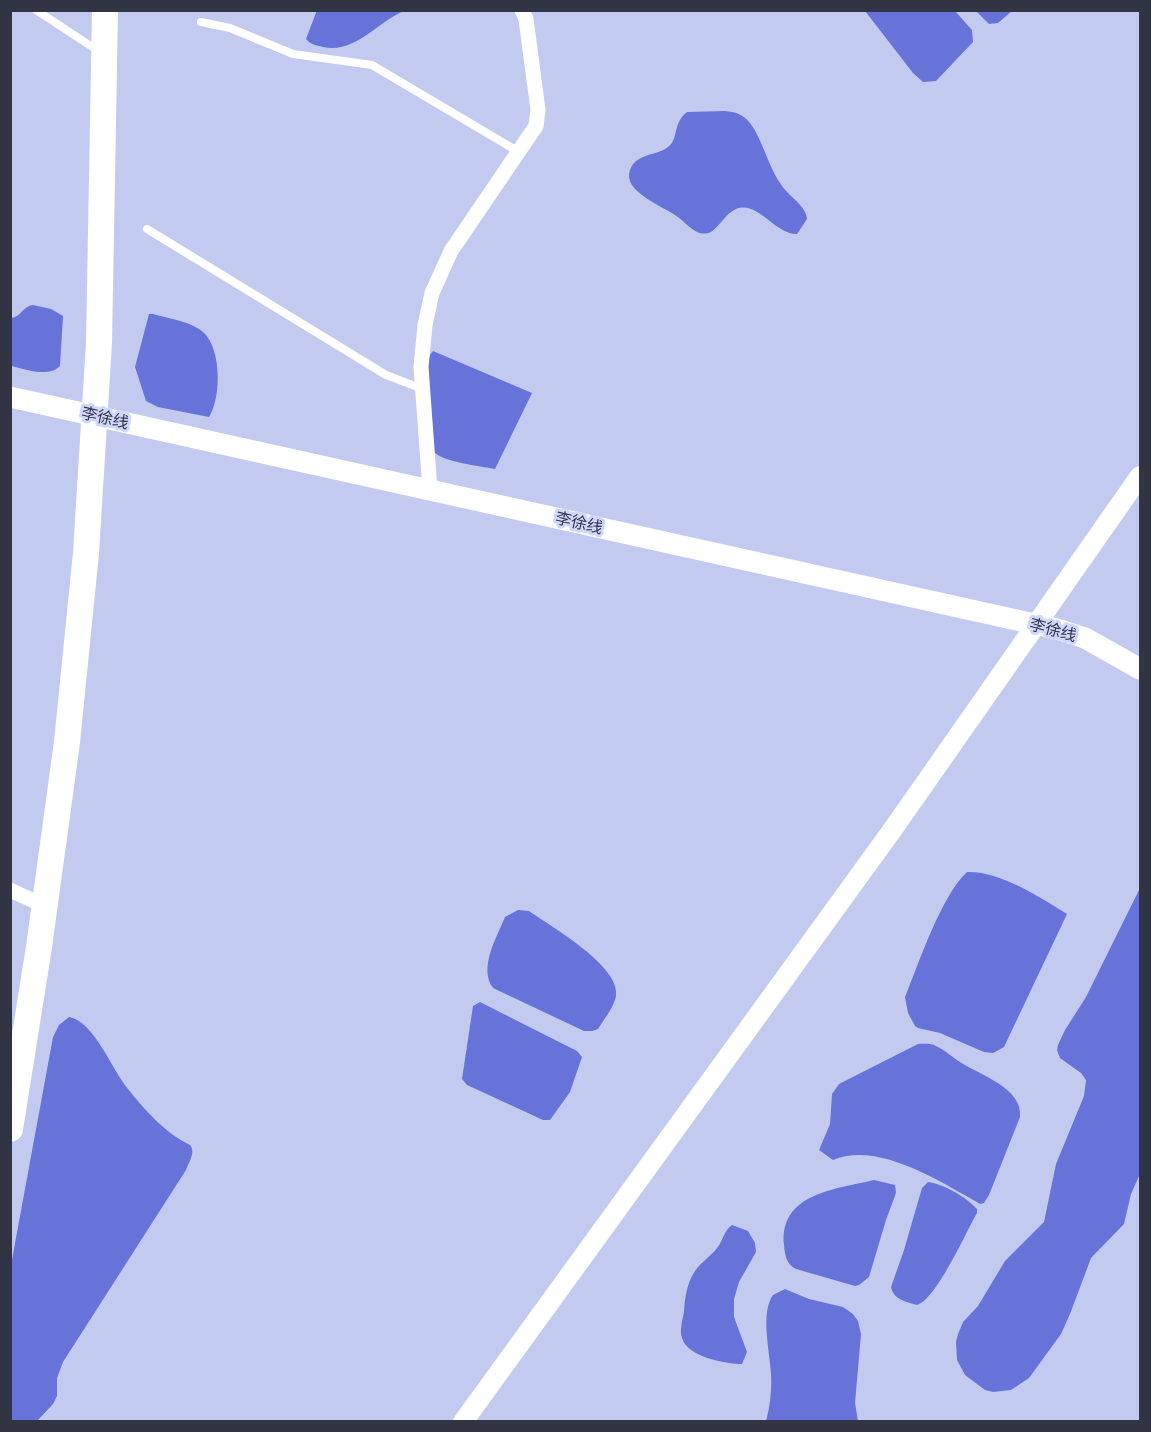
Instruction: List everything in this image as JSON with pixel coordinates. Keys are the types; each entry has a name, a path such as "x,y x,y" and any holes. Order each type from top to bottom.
{"highway":[{"path":"10,1129 45,906 78,648 90,506 99,343 105,10"}],"main road":[{"name":"李徐线","path":"10,397 1036,624 1085,638 1140,669"}],"street":[{"path":"430,490 421,367 423,343 437,280 451,251 536,126 538,110 526,19 522,10"},
{"path":"463,1422 894,829 1140,476"},
{"path":"10,890 45,906"}],"lane":[{"path":"36,10 105,55"},
{"path":"201,22 230,28 292,54 372,66 519,152"},
{"path":"147,229 386,375 423,389"}],"water":[{"path":"317,10 404,11 356,42 335,48 316,45 306,39"},
{"path":"865,11 955,11 972,30 973,42 936,81 923,82 913,73"},
{"path":"976,11 1012,11 998,23 989,24"},
{"path":"725,111 739,114 750,123 759,137 777,179 804,210 807,219 797,234 781,229 759,213 744,207 732,211 711,232 699,233 645,197 632,185 629,178 633,164 637,160 668,147 674,140 679,121 687,112"},
{"path":"33,305 51,309 63,316 60,366 55,370 37,372 11,366 11,318"},
{"path":"149,314 188,324 207,336 216,357 218,370 216,397 209,417 158,407 146,401 135,367"},
{"path":"433,351 532,393 495,469 453,461 434,452 427,367"},
{"path":"967,872 1006,880 1067,914 1004,1047 993,1053 984,1052 940,1033 918,1028 908,1013 905,997 940,913 957,883"},
{"path":"1140,888 1140,1174 1131,1194 1124,1224 1091,1258 1061,1334 1029,1378 1011,1390 993,1392 985,1390 965,1375 957,1360 958,1334 963,1322 978,1306 1005,1261 1044,1222 1056,1164 1084,1096 1086,1080 1081,1073 1060,1058 1058,1045 1086,997"},
{"path":"518,910 529,911 567,937 607,972 615,984 616,996 611,1009 598,1029 584,1031 493,988 487,971 490,952 505,917"},
{"path":"480,1002 577,1051 582,1057 570,1092 550,1120 543,1120 467,1085 462,1079 473,1006"},
{"path":"69,1017 87,1027 122,1081 148,1113 164,1128 190,1145 192,1154 186,1170 63,1362 57,1378 57,1396 53,1404 37,1421 11,1421 11,1265 53,1037 59,1025"},
{"path":"918,1044 936,1046 999,1084 1015,1098 1019,1107 1020,1117 984,1203 980,1204 928,1175 889,1160 869,1156 851,1156 833,1160 819,1150 830,1124 832,1094 839,1084"},
{"path":"874,1180 895,1185 896,1193 869,1277 855,1286 796,1269 790,1265 784,1245 785,1228 791,1214 813,1196"},
{"path":"928,1182 941,1185 961,1196 977,1209 977,1213 941,1279 925,1300 917,1305 897,1297 891,1287 922,1188"},
{"path":"732,1225 748,1231 755,1243 756,1252 739,1282 734,1299 734,1317 747,1352 742,1364 717,1361 699,1355 685,1345 681,1332 686,1295 692,1276 717,1248"},
{"path":"785,1289 809,1299 843,1307 858,1321 861,1334 855,1403 858,1421 766,1421 771,1386 767,1312 773,1295"}]}
